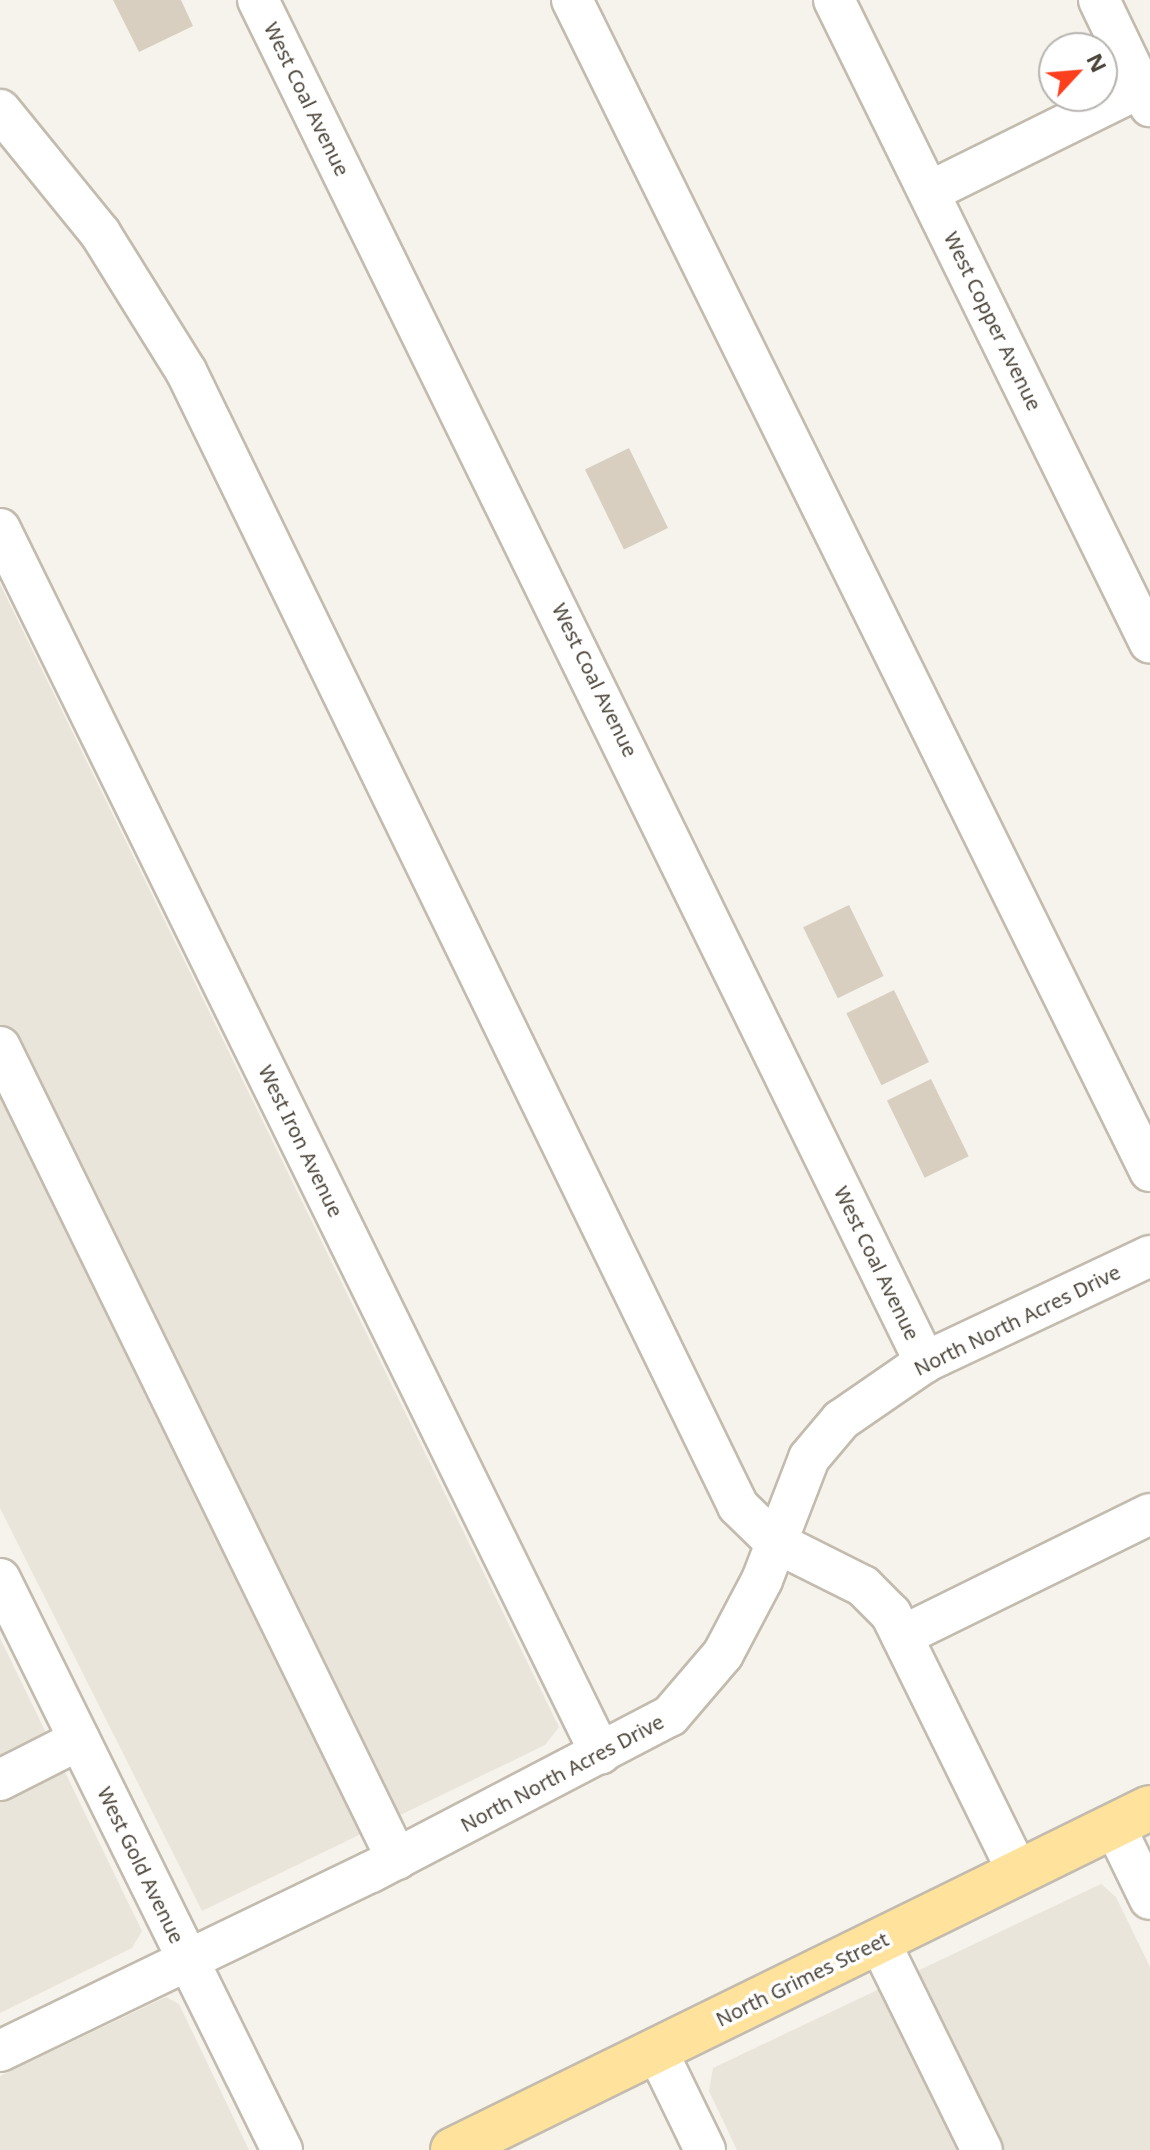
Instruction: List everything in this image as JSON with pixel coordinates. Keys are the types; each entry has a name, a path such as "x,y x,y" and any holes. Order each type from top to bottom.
{"main road":[{"name":"North Grimes Street","path":"453,2150 1132,1816"}],"street":[{"name":"West Coal Avenue","path":"258,0 925,1362"},
{"path":"572,0 1150,1171"},
{"name":"West Copper Avenue","path":"834,0 1150,643"},
{"path":"929,192 1147,92 1099,0"},
{"path":"0,110 100,233 186,371 738,1506 775,1542 863,1586 902,1636 1018,1872"},
{"name":"West Iron Avenue","path":"0,529 601,1754"},
{"path":"0,1047 397,1859"},
{"name":"North North Acres Drive","path":"0,2051 397,1859 670,1716 700,1688 762,1580 809,1458 841,1420 925,1362 1150,1256"},
{"path":"902,1636 1150,1514"},
{"name":"West Gold Avenue","path":"0,1579 282,2150"},
{"path":"0,1780 79,1740"},
{"path":"1132,1816 1150,1899"},
{"path":"879,1941 982,2150"},
{"path":"657,2051 705,2150"}],"shaded area":[{"path":"0,584 559,1727 545,1745 202,1911 0,1508"},
{"path":"0,1638 142,1931 132,1948 0,2013"},
{"path":"1101,1884 1116,1897 1150,1967 1150,2150 737,2150 709,2091 713,2068"},
{"path":"166,1997 179,2004 249,2150 0,2150 0,2076"}],"building":[{"path":"113,0 181,0 193,26 139,52"},
{"path":"629,448 668,528 624,549 585,469"},
{"path":"849,905 884,976 838,998 803,927"},
{"path":"894,990 929,1062 881,1085 846,1013"},
{"path":"931,1079 969,1156 925,1178 887,1100"}]}
